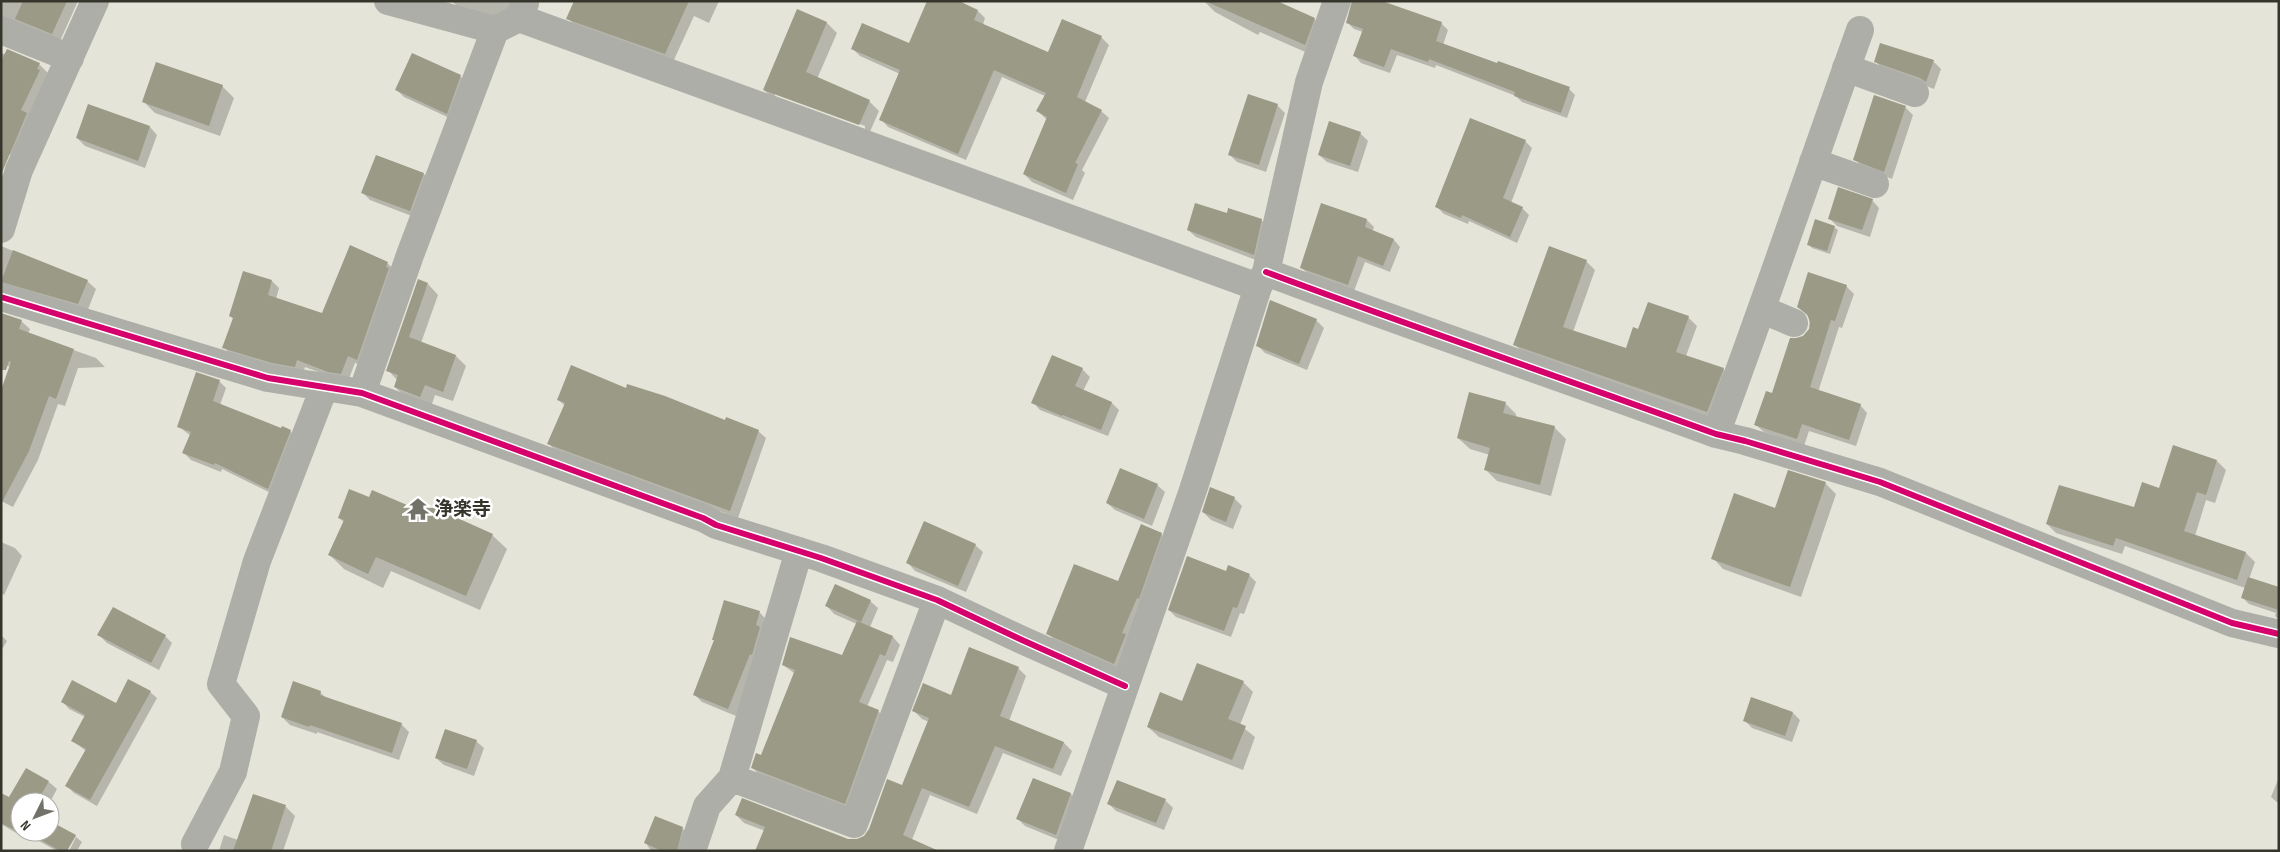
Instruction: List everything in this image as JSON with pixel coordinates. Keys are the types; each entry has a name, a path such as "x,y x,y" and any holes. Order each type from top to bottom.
{"street":[{"path":"1,229 10,166 70,58 95,1"},
{"path":"388,1 513,16 1262,280 1508,358 1716,434 1764,446 1880,482 2232,623 2279,634"},
{"path":"1068,851 1193,490 1262,280 1309,82 1337,1"},
{"path":"362,394 410,255 513,16"},
{"path":"1,30 70,58"},
{"path":"1716,434 1763,310 1860,30"},
{"path":"1846,68 1916,93"},
{"path":"1813,162 1875,184"},
{"path":"1,297 268,378 362,394 703,518 716,525 799,551 937,600 1125,686"},
{"path":"1763,310 1794,323"},
{"path":"195,844 233,772 246,716 221,684 257,561 324,388"},
{"path":"692,851 708,806 732,778 799,551"},
{"path":"732,778 854,824 937,600"}],"building":[{"path":"23,1 67,1 52,34 15,19"},
{"path":"574,1 689,1 665,54 566,19"},
{"path":"927,1 959,1 978,10 974,20 1048,52 1062,19 1102,36 1077,97 1102,110 1075,163 1078,164 1066,193 1023,174 1047,117 1036,111 1046,93 994,70 958,154 879,120 900,70 851,49 862,23 909,43"},
{"path":"1205,1 1277,1 1315,18 1305,45"},
{"path":"1352,1 1382,1 1442,22 1436,41 1570,87 1561,113 1514,96 1515,92 1429,59 1428,62 1391,49 1384,67 1353,56 1363,29 1346,23"},
{"path":"797,9 827,22 806,72 870,100 859,125 763,90"},
{"path":"1880,43 1934,60 1926,82 1920,78 1874,62"},
{"path":"7,49 40,63 37,69 40,70 21,110 27,113 1,175 1,61"},
{"path":"412,53 461,75 447,114 395,90"},
{"path":"156,62 223,85 209,126 142,102"},
{"path":"1248,94 1278,104 1259,165 1228,155"},
{"path":"1874,95 1906,106 1884,172 1853,160"},
{"path":"88,104 150,126 138,161 76,138"},
{"path":"1470,118 1526,140 1503,198 1523,207 1510,237 1462,215 1461,218 1435,207"},
{"path":"1329,121 1361,132 1350,166 1318,155"},
{"path":"376,155 424,173 410,211 361,193"},
{"path":"1838,187 1873,199 1862,230 1828,219"},
{"path":"1195,203 1227,213 1228,208 1262,219 1254,255 1187,230"},
{"path":"1321,203 1367,219 1365,227 1394,239 1383,266 1358,256 1348,285 1300,268"},
{"path":"1815,219 1835,226 1827,251 1807,245"},
{"path":"350,245 388,262 386,267 389,268 357,360 348,356 341,374 328,372 297,360 295,367 272,363 222,348 233,318 229,316 243,271 272,280 268,295 322,313"},
{"path":"1549,246 1587,260 1563,327 1626,348 1633,327 1638,329 1648,302 1689,316 1676,352 1724,368 1707,412 1513,345"},
{"path":"13,250 88,280 78,304 1,282"},
{"path":"1808,272 1847,285 1835,321 1831,320 1810,387 1861,404 1849,440 1802,424 1797,439 1754,425 1766,391 1772,393 1790,338 1803,336 1809,329 1810,322 1807,314 1797,307"},
{"path":"418,279 428,283 409,337 456,355 443,392 425,385 420,397 394,387 398,375 386,371"},
{"path":"1270,300 1317,319 1299,364 1256,346"},
{"path":"1,313 22,320 19,329 74,349 56,399 49,396 29,451 1,504 1,390 11,362 9,361 6,370 1,370"},
{"path":"1052,355 1083,368 1075,386 1112,402 1101,430 1031,403"},
{"path":"571,365 626,388 627,384 665,396 725,420 726,417 759,430 730,511 547,444 565,403 557,400"},
{"path":"196,372 220,380 213,401 281,428 282,426 291,430 268,489 215,463 214,465 182,453 191,432 177,427"},
{"path":"1469,392 1506,402 1503,413 1555,426 1540,485 1484,470 1490,448 1457,438"},
{"path":"2173,445 2217,460 2206,495 2197,492 2184,531 2246,552 2237,580 2116,538 2113,546 2046,524 2059,485 2134,507 2142,482 2159,488"},
{"path":"1120,468 1158,484 1144,519 1106,503"},
{"path":"1788,470 1826,482 1790,587 1711,559 1734,493 1775,508"},
{"path":"1210,487 1235,497 1226,522 1202,512"},
{"path":"349,489 369,497 372,490 421,511 424,503 493,534 466,596 376,557 368,574 328,555 344,520 338,518"},
{"path":"924,521 976,544 958,586 906,563"},
{"path":"1141,524 1162,533 1139,599 1137,598 1122,633 1126,634 1114,664 1046,634 1074,564 1118,581"},
{"path":"1187,556 1226,571 1228,565 1250,574 1237,608 1233,607 1224,631 1168,610"},
{"path":"2248,577 2279,587 2279,610 2241,598"},
{"path":"835,584 871,600 861,622 825,606"},
{"path":"724,600 760,611 756,625 760,627 752,655 750,654 728,709 693,695 714,640 712,640"},
{"path":"113,607 166,635 151,663 97,635"},
{"path":"857,621 893,636 885,656 880,654 859,702 879,710 845,804 751,768 756,753 761,755 795,670 782,665 790,637 842,655"},
{"path":"969,647 1019,667 1000,716 1064,742 1053,769 995,746 969,807 922,788 903,835 939,851 755,851 765,827 735,815 742,798 848,839 857,839 864,836 869,829 887,779 902,785 929,718 912,711 923,683 951,695"},
{"path":"1197,663 1244,681 1228,719 1246,726 1232,760 1147,727 1160,692 1182,701"},
{"path":"128,679 151,691 90,800 65,786 86,749 71,741 85,715 61,702 72,680 116,703"},
{"path":"293,681 321,691 320,695 402,723 392,753 281,717"},
{"path":"1751,697 1793,712 1785,736 1743,721"},
{"path":"445,729 477,740 467,769 435,758"},
{"path":"26,768 49,781 43,792 12,792"},
{"path":"1033,778 1071,793 1056,835 1016,819"},
{"path":"1117,780 1166,799 1156,823 1107,804"},
{"path":"1,793 9,797 10,795 10,828 1,823"},
{"path":"253,794 286,805 271,851 233,851"},
{"path":"655,816 683,827 677,851 662,851 644,843"},
{"path":"60,826 76,835 67,851 60,851 44,842 60,842"}],"cycle path":[{"path":"1266,272 1716,434 1880,482 2232,623 2279,634"},
{"path":"1,297 268,378 362,393 703,518 716,525 821,558 937,600 1125,686"}],"place":[{"name":"浄楽寺","path":"418,509"}]}
